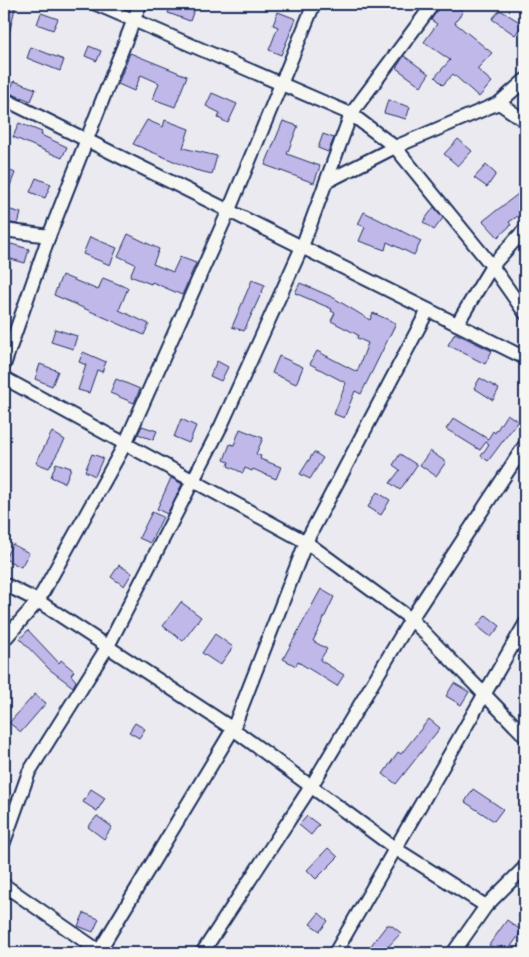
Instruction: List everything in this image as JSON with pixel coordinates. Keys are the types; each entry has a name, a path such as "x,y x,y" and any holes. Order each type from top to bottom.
{"street":[{"path":"96,4 351,114 395,146 492,266 525,313"},
{"path":"4,366 49,236 140,4"},
{"path":"4,640 38,601 125,444 229,210 314,4"},
{"path":"4,842 29,772 108,646 194,481 225,417 302,247 351,114 433,4"},
{"path":"326,182 395,146 500,103 525,80"},
{"path":"4,99 525,358"},
{"path":"500,103 525,121"},
{"path":"457,324 492,266 525,229"},
{"path":"4,230 49,236"},
{"path":"4,885 100,953 233,729 306,542 428,310"},
{"path":"4,378 306,542 411,618 525,736"},
{"path":"202,953 312,785 411,618 525,445"},
{"path":"4,584 38,601 233,729 312,785 396,849 486,906"},
{"path":"336,953 525,624"},
{"path":"453,953 486,906 525,867"}],"building":[{"path":"4,4 16,4 8,38 4,38"},
{"path":"172,4 196,4 190,21 168,13"},
{"path":"441,4 453,4 463,11 455,23 492,53 477,69 492,82 479,97 453,74 443,85 435,77 450,60 424,42 437,24 431,20"},
{"path":"500,10 523,24 515,35 492,19"},
{"path":"278,12 296,19 281,55 269,50 278,27 273,25"},
{"path":"41,13 58,19 53,30 37,24"},
{"path":"89,46 101,51 97,61 85,56"},
{"path":"31,47 64,60 60,71 27,58"},
{"path":"130,53 187,76 175,107 153,99 159,83 141,75 134,91 118,84"},
{"path":"404,56 429,74 421,86 396,68"},
{"path":"14,81 36,89 31,101 9,93"},
{"path":"212,93 237,104 228,123 218,118 220,113 206,106"},
{"path":"388,100 410,107 406,119 384,113"},
{"path":"147,120 163,127 165,120 189,129 183,148 217,156 212,174 195,170 133,144"},
{"path":"283,121 298,126 287,154 320,166 314,183 265,165"},
{"path":"19,123 42,132 41,135 67,147 62,158 13,137"},
{"path":"323,134 334,138 328,152 318,148"},
{"path":"458,139 472,151 458,166 444,154"},
{"path":"486,165 496,174 487,187 474,178"},
{"path":"4,168 15,173 4,201"},
{"path":"36,178 51,184 45,198 30,192"},
{"path":"518,194 525,200 525,203 518,210 521,214 509,222 511,225 498,237 483,221"},
{"path":"434,207 443,218 434,230 423,222"},
{"path":"4,208 21,213 18,224 4,222"},
{"path":"364,212 421,241 414,255 387,242 385,250 359,241 365,227 358,224"},
{"path":"128,234 159,249 153,264 173,272 180,257 196,263 182,295 152,282 151,284 130,276 135,264 118,256"},
{"path":"90,237 117,248 110,265 83,254"},
{"path":"4,242 29,249 25,263 4,257"},
{"path":"62,275 98,290 103,278 128,288 119,310 149,324 144,335 54,295"},
{"path":"252,280 265,285 244,331 232,327"},
{"path":"300,283 332,297 370,320 373,313 396,323 361,394 355,391 344,418 334,414 346,383 310,364 317,351 357,372 368,343 357,338 358,335 331,321 335,313 331,311 332,309 295,293"},
{"path":"55,329 77,336 73,349 51,342"},
{"path":"455,333 492,351 485,364 448,345"},
{"path":"83,352 106,362 102,372 97,370 89,393 78,390 86,365 79,362"},
{"path":"279,356 303,367 296,384 272,373"},
{"path":"217,361 228,367 221,381 210,376"},
{"path":"40,364 58,371 52,386 35,379"},
{"path":"480,378 499,389 493,400 474,388"},
{"path":"116,379 140,389 134,403 110,393"},
{"path":"507,414 518,421 488,461 481,456 489,444 486,442 480,450 446,429 454,418 488,439 493,431 495,433"},
{"path":"181,419 196,426 189,443 174,437"},
{"path":"142,426 157,431 153,440 138,434"},
{"path":"240,429 263,438 256,454 261,456 260,459 281,467 276,479 253,469 252,471 245,468 243,473 228,466 229,462 224,460 230,444 234,445"},
{"path":"52,432 65,440 49,468 36,463"},
{"path":"430,451 446,462 436,476 420,465"},
{"path":"314,452 323,458 310,479 300,474"},
{"path":"92,454 103,458 95,476 85,471"},
{"path":"400,454 417,465 400,490 390,483 400,470 393,465"},
{"path":"56,463 71,468 65,483 51,477"},
{"path":"171,478 182,484 167,514 157,509"},
{"path":"377,492 390,500 381,515 368,507"},
{"path":"152,512 163,517 150,543 139,538"},
{"path":"12,544 29,553 21,567 5,559"},
{"path":"119,565 132,573 124,586 111,577"},
{"path":"321,589 334,597 313,641 327,649 320,660 344,675 337,686 298,662 296,666 283,659"},
{"path":"181,602 201,617 183,641 163,626"},
{"path":"486,615 500,626 491,637 477,626"},
{"path":"28,630 59,663 61,660 74,671 71,675 76,681 73,687 49,669 20,639"},
{"path":"215,634 233,647 220,665 202,653"},
{"path":"454,683 469,692 461,705 446,696"},
{"path":"35,694 46,703 21,732 9,723"},
{"path":"429,719 440,728 396,784 383,774 398,752 401,754"},
{"path":"135,723 145,729 139,738 129,732"},
{"path":"91,789 105,798 97,811 83,802"},
{"path":"473,789 503,809 494,821 465,802"},
{"path":"97,816 112,827 104,839 88,827"},
{"path":"307,816 319,825 311,835 299,825"},
{"path":"328,848 338,857 316,879 307,870"},
{"path":"84,913 99,919 93,932 78,926"},
{"path":"319,913 328,921 320,931 310,924"},
{"path":"507,920 522,931 506,953 501,953 489,945"},
{"path":"387,925 391,925 401,933 382,953 365,953"}]}
